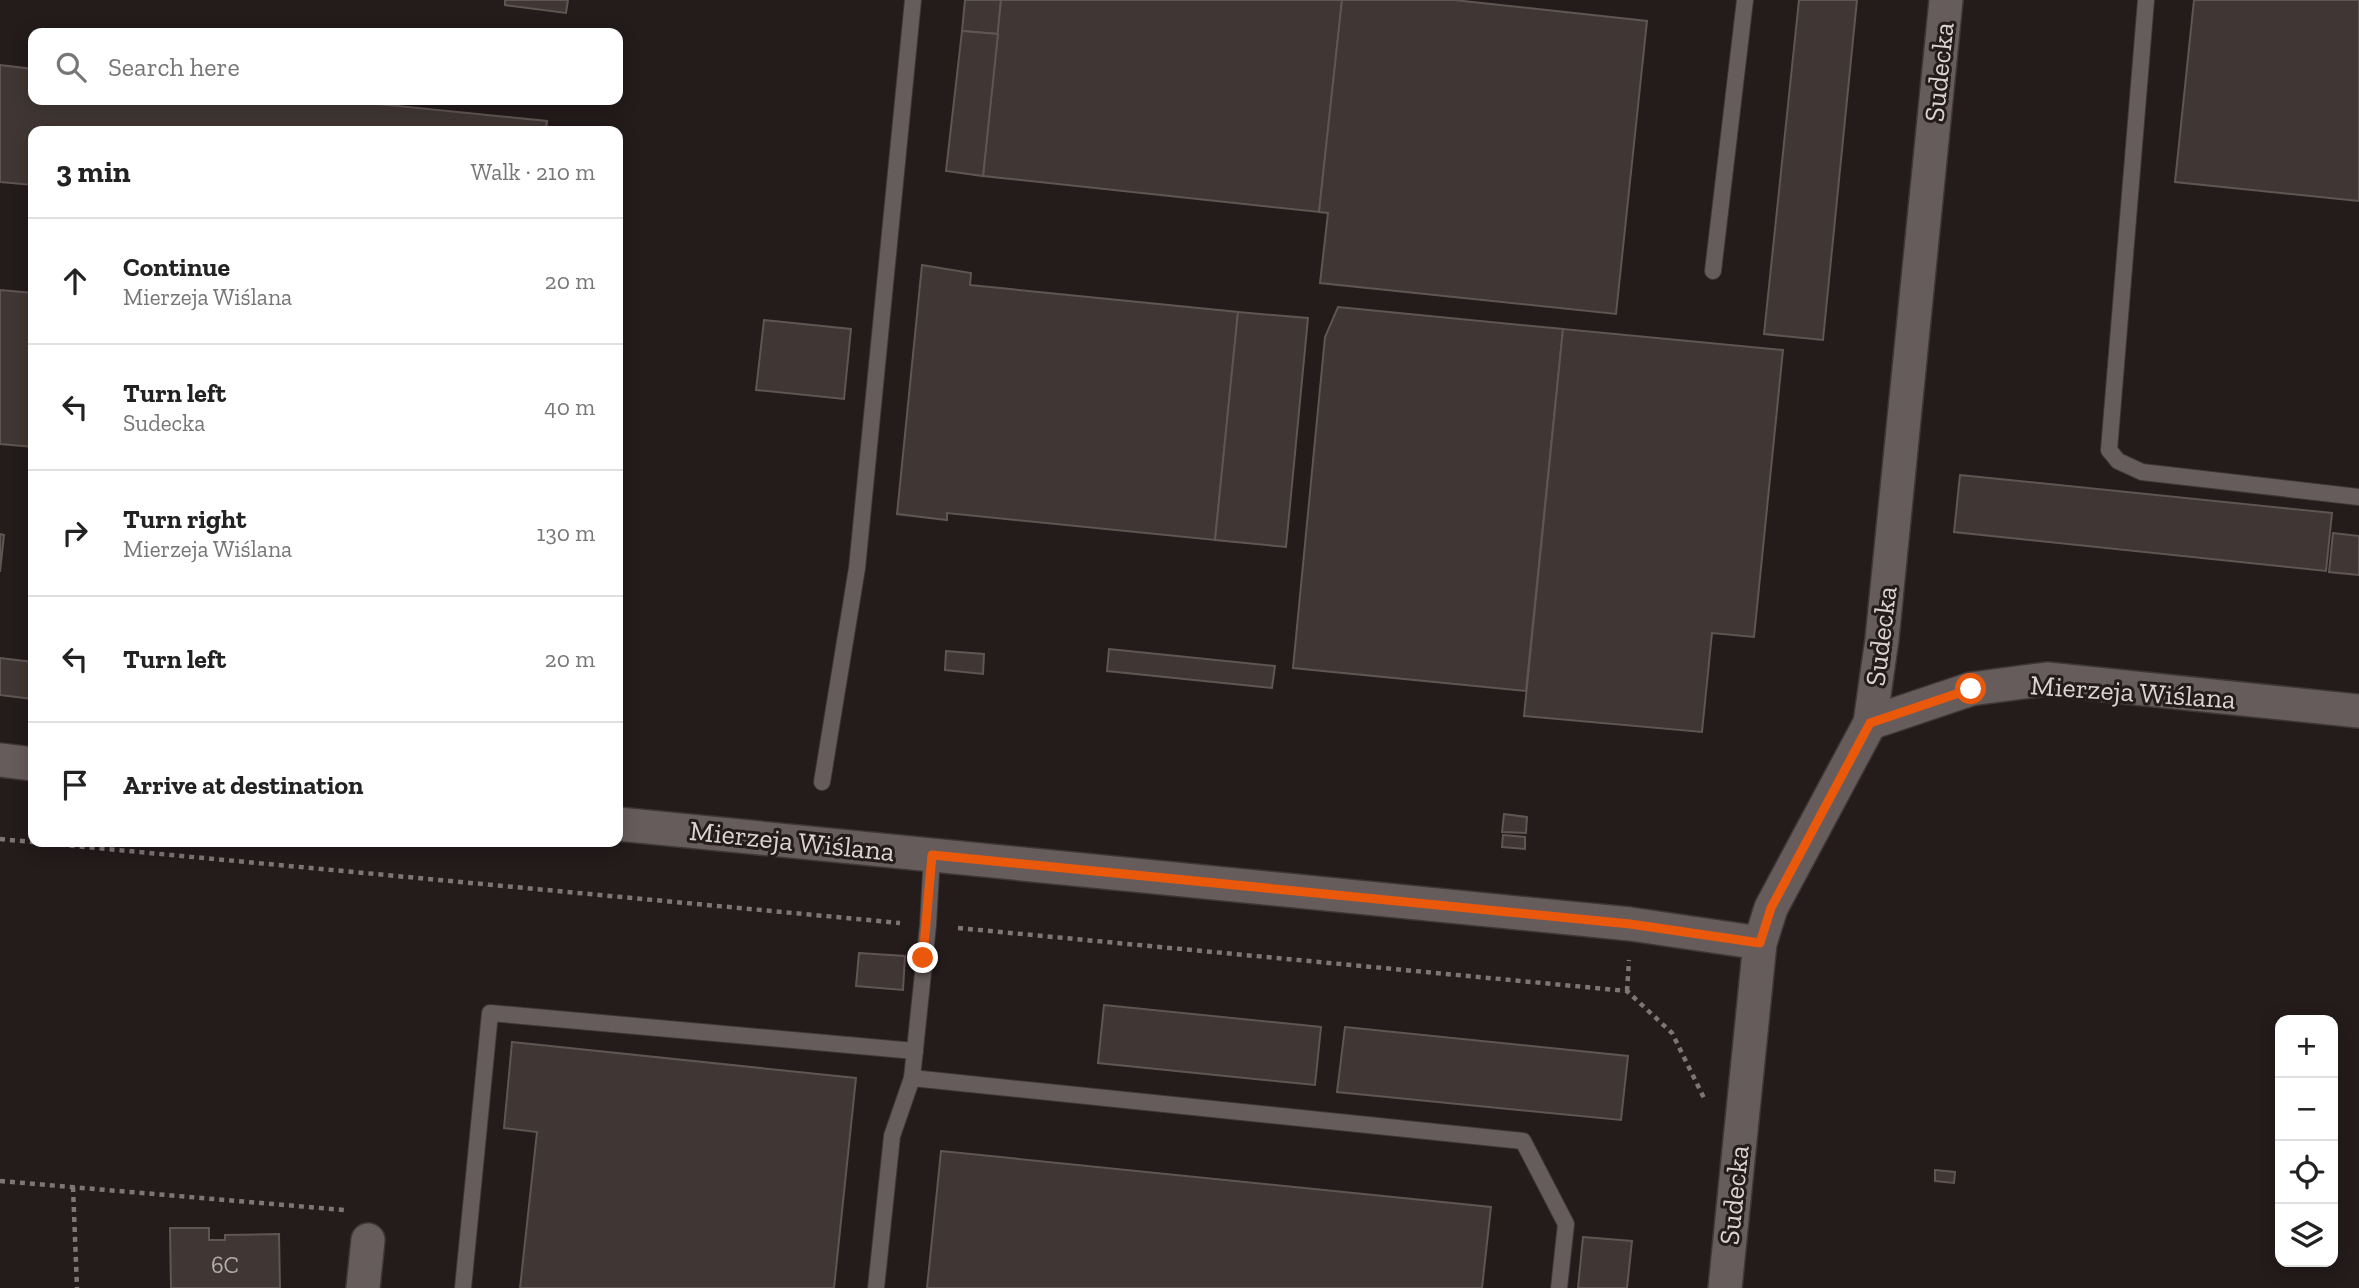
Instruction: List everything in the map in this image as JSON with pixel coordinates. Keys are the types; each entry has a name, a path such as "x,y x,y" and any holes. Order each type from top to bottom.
{"street":[{"name":"Sudecka","path":"1725,1288 1760,943 1771,908 1870,723 1882,639 1946,0"},
{"name":"Mierzeja Wiślana","path":"1870,723 1971,689 2047,680 2359,711"},
{"path":"0,760 28,763"},
{"name":"Mierzeja Wiślana","path":"623,824 1630,924 1760,943"},
{"path":"362,1226 363,1288"}],"lane":[{"path":"822,782 857,568 913,0"},
{"path":"1713,271 1745,0"},
{"path":"2146,0 2109,450 2118,461 2142,472 2359,497"},
{"path":"876,1288 892,1136 912,1078 928,925 932,855"},
{"path":"463,1288 490,1013 915,1051"},
{"path":"912,1078 1523,1141 1566,1224 1559,1288"}],"path":[{"path":"0,839 28,842"},
{"path":"86,847 1628,991 1672,1033 1708,1105"},
{"path":"0,1181 73,1187 362,1226"},
{"path":"73,1187 77,1288"}],"building":[{"path":"505,0 568,0 566,13 505,5"},
{"path":"965,0 1001,0 998,34 962,31"},
{"path":"1001,0 1342,0 1319,212 983,176"},
{"path":"1342,0 1454,0 1647,21 1616,314 1320,283 1328,213 1319,212"},
{"path":"1799,0 1857,0 1823,340 1764,334"},
{"path":"2194,0 2359,0 2359,201 2175,182"},
{"path":"962,31 998,34 983,176 946,171"},
{"path":"0,65 28,68 28,105 388,105 547,121 546,126 28,126 28,185 0,182"},
{"path":"922,265 971,273 970,285 1238,312 1215,540 947,513 947,520 897,514"},
{"path":"0,290 28,293 28,447 0,444"},
{"path":"1338,307 1563,329 1526,691 1293,668 1325,337"},
{"path":"1238,312 1308,318 1286,547 1215,540"},
{"path":"764,320 851,329 844,399 756,390"},
{"path":"1563,329 1783,350 1754,637 1712,633 1702,732 1524,716"},
{"path":"1960,475 2332,513 2326,571 1954,532"},
{"path":"2333,533 2359,536 2359,575 2329,572"},
{"path":"0,534 4,535 0,572"},
{"path":"1109,649 1275,666 1272,688 1107,671"},
{"path":"946,651 984,654 983,674 945,670"},
{"path":"0,658 28,661 28,698 0,695"},
{"path":"1504,814 1527,817 1526,833 1502,832"},
{"path":"1503,835 1525,837 1525,849 1502,847"},
{"path":"859,953 905,956 903,990 856,986"},
{"path":"1104,1005 1321,1027 1315,1085 1098,1063"},
{"path":"1345,1027 1628,1056 1621,1120 1337,1092"},
{"path":"512,1042 856,1078 834,1288 520,1288 537,1132 504,1128"},
{"path":"941,1151 1491,1207 1482,1288 927,1288"},
{"path":"1935,1170 1955,1172 1954,1183 1935,1181"},
{"path":"170,1228 209,1228 209,1240 225,1240 225,1235 279,1234 280,1288 171,1288"},
{"path":"1583,1237 1632,1241 1627,1288 1578,1288"}],"route":[{"path":"923,958 928,925 932,855 1630,924 1760,943 1771,908 1870,723 1971,689"}]}
